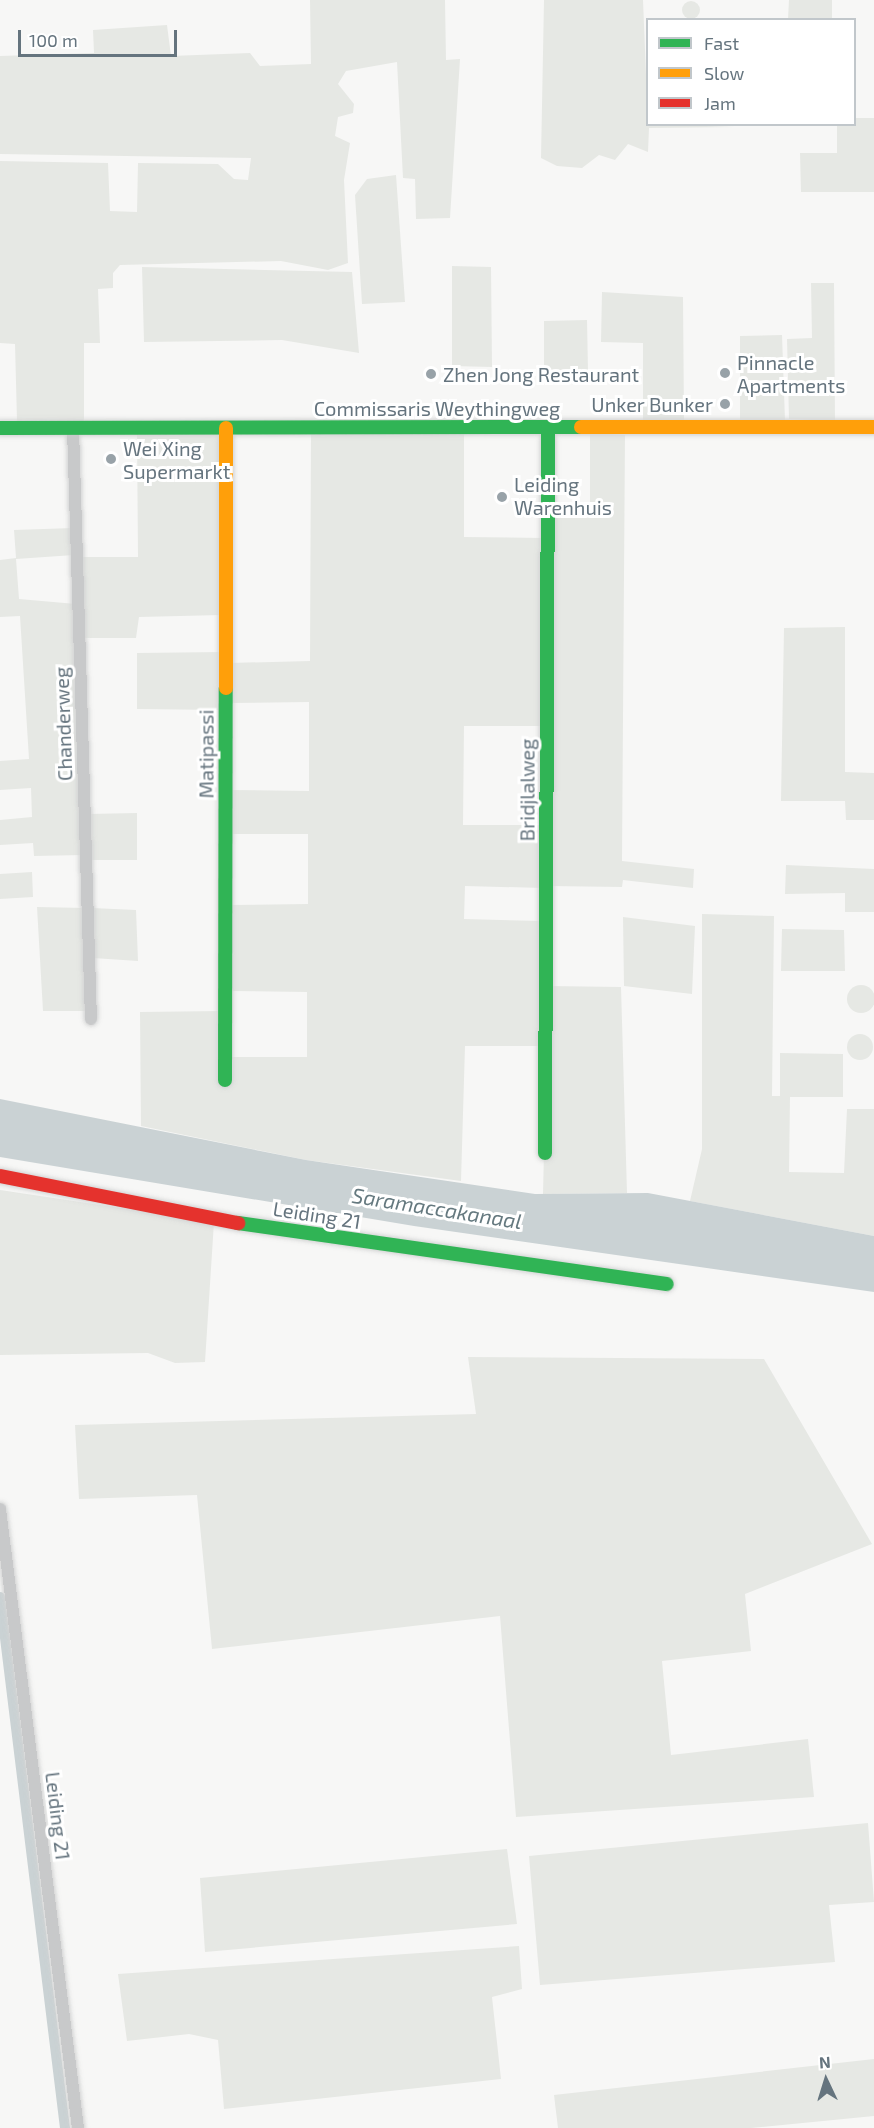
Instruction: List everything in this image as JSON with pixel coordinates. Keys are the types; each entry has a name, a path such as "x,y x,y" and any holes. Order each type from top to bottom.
{"street":[{"name":"Bridjlalweg","path":"545,1153 548,427"},
{"name":"Commissaris Weythingweg","path":"0,428 874,427"},
{"name":"Chanderweg","path":"73,428 91,1019"},
{"name":"Matipassi","path":"225,1080 226,428"},
{"name":"Leiding 21","path":"0,1176 281,1230 667,1284"},
{"name":"Leiding 21","path":"0,1509 78,2128"}],"shaded area":[{"path":"310,0 445,0 446,60 460,59 450,218 416,219 415,179 403,178 397,62 346,71 338,84 354,104 353,113 338,117 335,136 350,143 344,180 348,263 328,270 281,261 120,265 113,273 113,288 98,289 100,343 84,343 84,421 17,421 15,344 0,343 0,161 108,163 110,211 137,212 138,163 218,164 234,179 248,180 251,158 0,154 0,56 94,53 93,30 167,25 171,56 250,53 260,66 311,64"},
{"path":"544,0 643,0 646,126 735,127 649,128 648,152 628,144 615,160 599,155 582,168 557,166 541,158"},
{"path":"789,0 832,0 832,18 788,18"},
{"path":"691,1 699,7 699,13 694,18 685,16 682,10 685,4"},
{"path":"856,118 874,118 874,192 801,192 800,153 837,153 837,126 856,126"},
{"path":"396,175 405,302 362,304 355,195 367,179"},
{"path":"452,266 491,267 492,367 452,366"},
{"path":"142,267 352,272 359,353 282,340 144,342"},
{"path":"811,283 834,283 835,421 789,419 787,339 812,338"},
{"path":"602,292 683,297 684,420 643,421 643,343 601,342"},
{"path":"587,320 588,371 544,372 544,321"},
{"path":"782,335 785,421 740,422 740,336"},
{"path":"311,433 464,433 464,537 544,538 543,726 464,726 463,825 544,825 543,888 465,886 464,919 542,921 542,1046 465,1046 461,1181 306,1160 141,1126 140,1012 222,1011 228,1057 307,1057 307,992 228,991 228,905 308,904 308,834 229,834 230,790 309,791 309,702 229,703 229,663 310,661"},
{"path":"590,433 625,435 622,861 694,869 693,888 623,880 622,887 549,886 551,514 590,515"},
{"path":"137,434 217,434 221,439 221,615 139,617 136,638 83,638 80,557 138,557"},
{"path":"73,528 74,555 16,559 19,599 76,604 83,855 34,856 33,843 0,845 0,820 32,817 31,788 0,790 0,761 29,759 20,616 0,617 0,560 16,558 14,530"},
{"path":"845,627 845,772 874,773 874,820 846,820 845,801 781,801 784,628"},
{"path":"222,652 222,710 137,709 137,653"},
{"path":"137,813 137,860 90,860 88,814"},
{"path":"786,865 874,869 874,912 845,912 845,893 785,894"},
{"path":"32,872 33,897 0,899 0,874"},
{"path":"37,907 85,908 88,1011 43,1011"},
{"path":"92,908 136,910 138,961 93,958"},
{"path":"702,914 774,916 772,1096 780,1096 780,1053 843,1054 843,1097 790,1097 789,1172 844,1173 847,1109 874,1109 874,1236 690,1201 702,1149"},
{"path":"623,917 695,926 692,994 624,986"},
{"path":"782,929 844,930 845,971 781,971"},
{"path":"861,985 871,989 875,999 871,1009 861,1013 851,1009 847,999 851,989"},
{"path":"548,986 621,987 627,1193 543,1194"},
{"path":"860,1034 869,1038 873,1047 869,1056 860,1060 851,1056 847,1047 851,1038"},
{"path":"0,1190 214,1222 205,1362 175,1363 148,1353 0,1355"},
{"path":"468,1357 764,1359 872,1544 745,1594 751,1651 662,1661 671,1755 808,1739 814,1797 516,1817 500,1616 212,1649 197,1495 79,1499 75,1425 476,1414"},
{"path":"868,1823 874,1902 829,1905 835,1962 540,1985 529,1856"},
{"path":"507,1849 517,1924 205,1952 200,1878"},
{"path":"519,1946 522,1989 492,1997 501,2079 224,2109 218,2040 189,2034 127,2041 118,1974"},
{"path":"874,2059 874,2116 751,2128 558,2128 554,2095"}],"water":[{"name":"Saramaccakanaal","path":"0,1099 306,1160 535,1194 648,1193 874,1236 874,1292 414,1226 0,1157"}],"waterway":[{"path":"0,1597 65,2128"}],"traffic: fast":[{"path":"545,1153 548,427"},
{"path":"0,428 581,427"},
{"path":"225,1080 226,688"},
{"path":"238,1223 667,1284"}],"traffic: slow":[{"path":"581,427 874,427"},
{"path":"226,428 226,688"}],"traffic: jam":[{"path":"0,1176 238,1223"}],"place":[{"name":"Pinnacle Apartments","path":"725,373"},
{"name":"Zhen Jong Restaurant","path":"431,374"},
{"name":"Unker Bunker","path":"725,404"},
{"name":"Wei Xing Supermarkt","path":"111,459"},
{"name":"Leiding Warenhuis","path":"502,497"}]}
